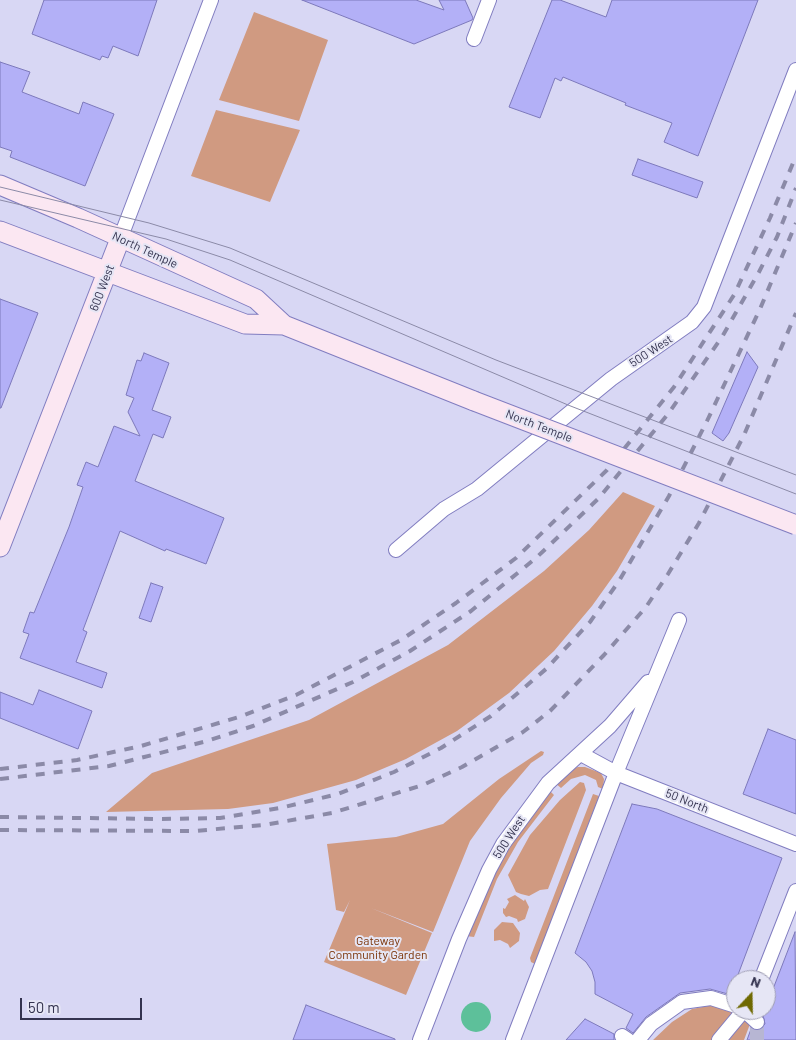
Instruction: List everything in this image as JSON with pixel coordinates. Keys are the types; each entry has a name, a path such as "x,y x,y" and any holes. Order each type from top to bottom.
{"main road":[{"name":"North Temple","path":"0,186 78,218 120,239 256,299 284,325"},
{"name":"North Temple","path":"0,231 245,324 284,325 474,401 796,525"},
{"name":"600 West","path":"0,546 120,239"}],"street":[{"name":"600 West","path":"120,239 211,0"},
{"path":"474,39 489,0"},
{"name":"500 West","path":"396,550 444,509 477,489 610,379 692,322 704,307 796,70"},
{"name":"500 West","path":"513,1040 616,773 679,620"},
{"name":"500 West","path":"420,1040 459,939 503,844 548,783 610,726 657,671"},
{"name":"50 North","path":"581,754 616,773 796,844"},
{"path":"765,970 796,891"},
{"path":"638,1040 651,1024 682,1002 712,998 726,1003"},
{"path":"719,1040 731,1020"}],"green space":[{"path":"254,12 328,40 299,121 219,100"},
{"path":"216,110 300,130 270,202 191,176"},
{"path":"623,492 655,506 617,571 592,606 554,651 509,693 457,731 406,759 356,780 273,803 228,809 106,812 152,773 309,720 448,645 544,571 589,530"},
{"name":"Gateway Community Garden","path":"541,751 544,752 543,755 531,763 501,798 470,841 433,932 371,908 432,933 406,995 324,962 350,900 344,912 336,910 327,844 396,837 443,824 499,779"},
{"path":"585,767 601,773 604,779 603,789 598,787 596,780 585,775 571,779 561,788 555,783 569,770"},
{"path":"580,782 584,783 586,790 548,889 540,890 529,896 516,892 508,875 530,835 560,800"},
{"path":"549,790 554,795 518,842 497,879 474,937 466,936 501,856"},
{"path":"593,794 599,796 535,964 531,962 530,958"},
{"path":"515,895 524,901 525,899 529,907 525,919 518,922 517,919 509,916 506,917 503,913 503,908 505,909 509,902 507,899"},
{"path":"502,922 513,923 520,933 519,941 510,948 508,944 500,940 494,941 494,930"},
{"path":"713,1005 726,1009 726,1020 746,1020 750,1024 744,1040 653,1040 672,1022 692,1009"}],"shaded area":[{"path":"476,1002 482,1003 490,1011 490,1023 482,1031 476,1032 470,1031 462,1023 461,1017 462,1011 470,1003"}],"building":[{"path":"44,0 157,0 138,56 113,46 108,58 102,56 100,60 32,34"},
{"path":"302,0 416,0 444,10 439,0 465,0 473,18 414,44"},
{"path":"552,0 560,0 606,17 612,0 758,0 698,156 664,142 672,123 625,105 626,103 563,77 561,81 555,78 540,118 509,107"},
{"path":"0,62 30,72 22,92 79,114 83,102 114,114 85,186 10,157 12,151 0,147"},
{"path":"638,159 703,182 697,198 632,175"},
{"path":"0,299 38,313 1,408 0,408"},
{"path":"747,352 758,367 729,433 723,441 712,433"},
{"path":"144,353 169,363 152,410 171,417 163,438 153,434 135,481 224,518 206,564 166,549 165,551 120,531 83,630 87,632 76,662 107,673 102,688 20,658 29,634 23,632 30,612 34,613 69,527 83,487 77,485 86,462 98,467 114,426 140,436 128,412 134,398 126,395 137,360 141,361"},
{"path":"151,583 163,587 151,622 139,618"},
{"path":"39,690 92,711 78,749 0,718 0,692 33,705"},
{"path":"768,729 796,740 796,814 743,794"},
{"path":"632,804 657,809 782,858 740,970 726,970 726,993 710,989 680,993 646,1017 633,1033 626,1028 633,1014 595,994 595,982 592,971 586,962 575,953"},
{"path":"795,932 796,1040 747,1040 751,1029 759,1030 765,1024 764,1020 776,1020 776,981"},
{"path":"306,1005 395,1039 395,1040 293,1040"},
{"path":"585,1019 614,1034 614,1040 566,1040"}],"tunnel":[{"path":"757,1022 757,1040"}],"tram line":[{"path":"0,187 149,223 230,248 496,360 796,475"},
{"path":"0,200 166,239 230,260 568,405 796,494"}],"railway":[{"path":"0,769 77,760 141,746 239,717 296,695 401,640 456,603 516,558 607,470 674,387 734,295 770,218 796,156"},
{"path":"0,779 109,766 207,741 253,726 353,682 410,651 471,611 536,558 598,499 668,414 722,337 759,272 777,237 796,188"},
{"path":"0,817 220,818 280,808 338,794 394,772 441,748 491,716 546,669 590,622 619,581 669,496 707,421 760,309 796,223"},
{"path":"0,830 194,831 264,825 332,813 423,785 462,767 523,732 550,711 604,655 646,607 668,574 699,523 744,435 796,313"}]}
